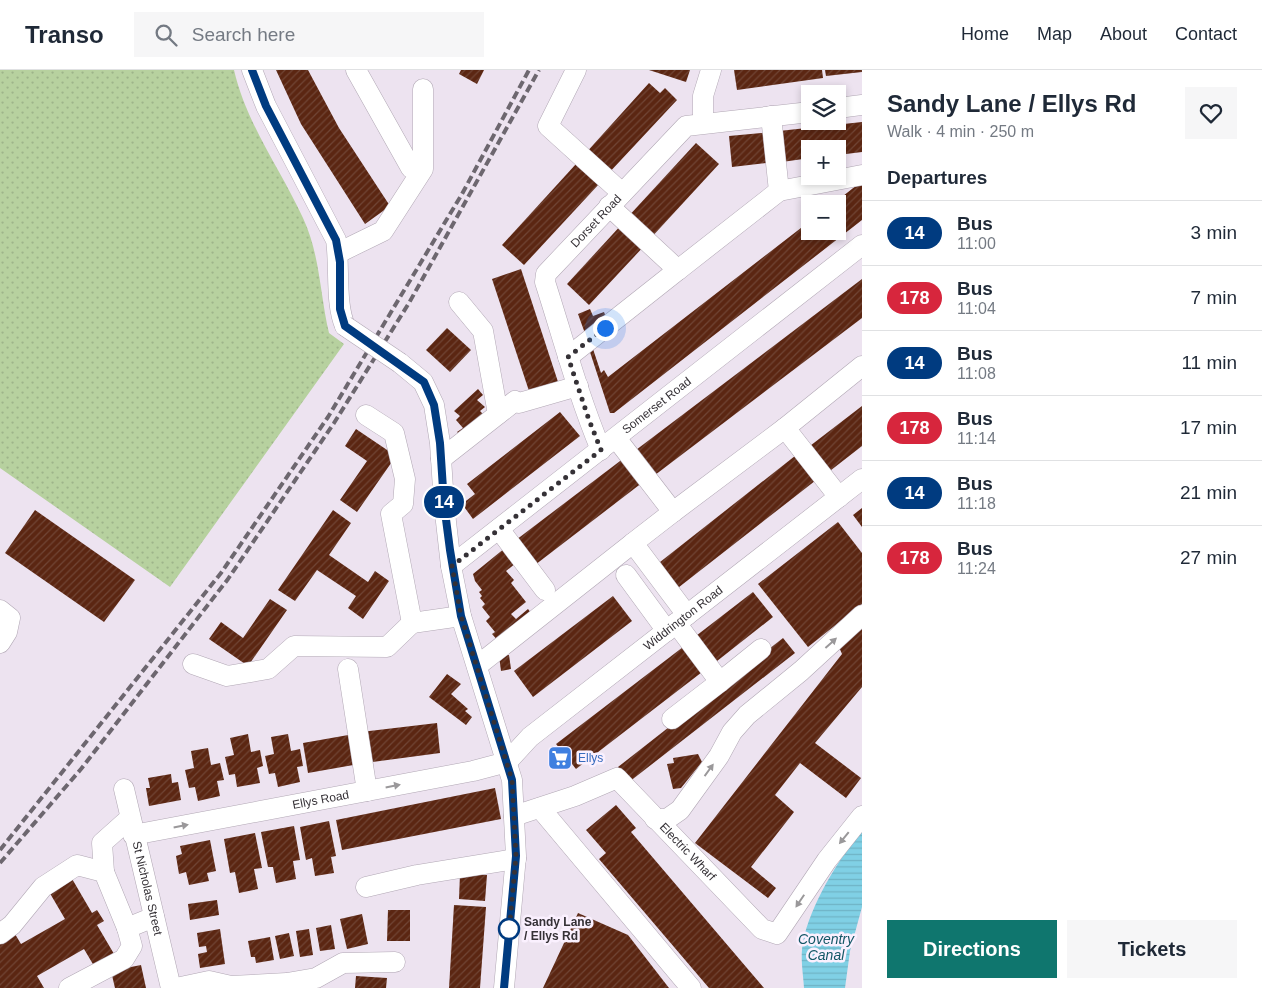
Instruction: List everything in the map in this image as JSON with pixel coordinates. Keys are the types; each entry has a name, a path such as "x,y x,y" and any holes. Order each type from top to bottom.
{"street":[{"path":"252,70 266,106 336,240 340,309 345,326 400,363 424,382 434,405 441,459 444,504 461,616 512,780 516,859 504,988"},
{"path":"356,70 411,168"},
{"path":"576,70 548,126 678,270"},
{"path":"703,123 703,96 711,70"},
{"path":"338,253 383,231 423,169 424,89"},
{"path":"846,107 862,106"},
{"name":"Dorset Road","path":"673,512 608,444 578,386 545,282 546,274 686,126 801,113"},
{"path":"771,116 780,192"},
{"path":"568,357 780,192 862,175"},
{"name":"Somerset Road","path":"452,566 862,245"},
{"path":"459,302 483,331 498,414"},
{"path":"476,666 673,512 785,428 862,366"},
{"path":"441,459 515,401 518,402 578,386"},
{"path":"366,415 394,433 405,480 403,504 391,514 412,623"},
{"path":"785,428 839,497"},
{"name":"Widdrington Road","path":"507,762 530,736 862,479"},
{"path":"499,529 545,590"},
{"path":"633,543 676,623 720,682"},
{"path":"626,575 676,623"},
{"path":"0,610 10,618 8,632 0,643"},
{"path":"655,818 667,819 680,810 719,756 732,732 747,715 801,671 862,615"},
{"path":"193,664 227,676 264,670 294,646 387,647 412,623 461,616"},
{"path":"672,719 761,649"},
{"path":"348,670 367,791"},
{"name":"Ellys Road","path":"132,826 367,791 473,771 507,762"},
{"name":"Electric Wharf","path":"514,816 617,778 762,929 777,934 827,860 862,816"},
{"name":"St Nicholas Street","path":"124,789 171,988"},
{"path":"540,808 691,988"},
{"path":"69,988 124,959 132,946 127,928 104,872 102,843 132,826"},
{"path":"366,887 417,875 516,859"},
{"path":"0,934 12,925 43,887 77,865 104,872"},
{"path":"127,928 154,917"},
{"path":"176,988 209,981 231,986 288,985 316,978 343,962 394,962"}],"green space":[{"path":"0,70 234,70 255,127 309,232 329,333 344,344 170,587 0,468"}],"water":[{"name":"Coventry Canal","path":"862,831 862,907 850,951 845,988 804,988 802,948 812,913 818,898 835,869"}],"building":[{"path":"276,70 308,70 339,128 390,206 365,224 301,124"},
{"path":"461,70 484,70 477,84 459,74"},
{"path":"649,70 690,70 686,82"},
{"path":"734,70 822,70 823,78 737,90"},
{"path":"825,70 862,70 862,72 826,76"},
{"path":"649,83 660,93 665,88 677,100 607,175 584,155"},
{"path":"862,122 862,152 846,154 846,140 801,140 801,159 782,162 779,131 801,129 846,130 846,124"},
{"path":"771,132 774,162 732,167 729,136"},
{"path":"696,143 719,164 649,240 626,219"},
{"path":"576,164 599,184 524,265 502,245"},
{"path":"862,181 862,220 846,232 846,195 844,195"},
{"path":"623,223 646,244 589,305 567,284"},
{"path":"801,228 801,240 836,240 614,413 610,413 589,349 592,346 601,373 604,370 608,377"},
{"path":"521,269 560,388 531,397 492,279"},
{"path":"862,279 862,318 651,478 632,453"},
{"path":"590,309 593,316 604,312 608,322 587,339 578,314"},
{"path":"447,328 471,350 450,372 426,350"},
{"path":"478,389 483,395 477,400 485,407 480,411 487,418 464,439 457,432 463,428 456,420 460,416 454,411"},
{"path":"862,406 862,446 826,474 806,449"},
{"path":"560,412 580,436 473,519 462,504 475,494 467,484"},
{"path":"356,429 396,456 357,512 340,500 367,461 345,446"},
{"path":"800,452 820,477 674,591 655,566"},
{"path":"628,455 647,479 531,568 512,543"},
{"path":"862,508 862,527 853,515"},
{"path":"35,510 135,580 104,622 5,553"},
{"path":"333,510 351,523 329,555 368,582 375,571 389,581 363,619 348,608 356,596 317,570 295,601 278,590"},
{"path":"838,522 862,553 862,604 808,647 758,584"},
{"path":"505,548 516,563 506,571 514,580 511,583 526,602 511,614 516,619 528,609 534,617 500,643 492,634 495,632 486,621 490,617 482,607 485,604 480,598 482,596 479,592 482,590 475,581 473,574"},
{"path":"753,592 773,617 712,665 692,639"},
{"path":"613,596 632,621 533,697 514,671"},
{"path":"270,599 287,610 248,666 209,639 221,622 243,638"},
{"path":"862,627 862,687 815,743 861,778 846,798 800,763 775,795 794,812 751,867 776,888 768,898 695,843 842,654 839,647"},
{"path":"783,638 795,653 629,782 618,767"},
{"path":"687,644 706,669 576,769 556,744"},
{"path":"509,655 511,669 501,671 499,656"},
{"path":"447,674 461,684 451,694 468,709 465,711 472,717 466,725 429,697"},
{"path":"437,723 440,753 365,763 361,732"},
{"path":"248,734 251,752 260,750 263,766 257,768 260,783 237,787 235,774 229,775 225,757 234,755 230,738"},
{"path":"288,734 291,751 300,749 303,766 297,767 300,782 278,787 275,773 269,774 265,756 274,754 271,737"},
{"path":"354,734 359,764 308,773 303,743"},
{"path":"208,748 211,765 220,763 224,780 217,781 220,796 198,801 195,787 189,788 185,770 194,768 191,751"},
{"path":"698,754 702,762 681,788 673,789 667,764 674,763 673,758"},
{"path":"171,774 172,783 178,782 181,800 149,806 146,788 150,788 148,778"},
{"path":"495,788 501,819 342,850 336,820"},
{"path":"616,805 636,828 631,832 764,988 709,988 599,859 606,853 586,830"},
{"path":"329,821 336,856 331,857 334,873 315,876 312,858 306,860 300,827"},
{"path":"294,826 300,860 293,861 296,879 276,883 273,867 268,867 261,832"},
{"path":"255,833 262,868 254,869 258,889 239,893 235,872 230,873 224,839"},
{"path":"210,840 216,871 207,873 209,881 189,885 186,872 179,874 176,856 182,854 180,846"},
{"path":"460,874 487,875 485,901 459,899"},
{"path":"71,877 92,913 97,910 104,921 97,925 117,959 97,971 84,949 37,976 44,988 0,988 0,942 15,934 21,944 65,919 48,890"},
{"path":"217,900 219,915 190,920 188,904"},
{"path":"454,905 486,907 480,988 449,988"},
{"path":"388,910 410,910 410,941 387,941"},
{"path":"578,913 628,935 669,988 543,988"},
{"path":"362,914 368,944 347,949 340,919"},
{"path":"331,925 335,949 320,951 316,928"},
{"path":"220,929 225,964 200,968 198,954 207,952 206,946 199,947 197,933"},
{"path":"309,929 313,955 300,957 296,931"},
{"path":"289,933 294,956 280,959 275,936"},
{"path":"270,937 274,960 256,963 255,957 251,957 248,941"},
{"path":"141,965 146,988 115,988 111,971"},
{"path":"356,976 387,978 386,988 355,988"}],"railway":[{"path":"0,850 221,573 328,417 462,194 529,70"},
{"path":"0,863 81,769 228,579 334,423 409,303 539,70"}],"bus line":[{"name":"14","path":"252,70 266,106 336,240 340,262 340,309 345,326 400,363 424,382 434,405 440,443 444,504 461,616 512,780 516,856 504,988"}],"place":[{"name":"Ellys","path":"560,758"},
{"name":"Sandy Lane / Ellys Rd","path":"509,929"}],"route":[{"path":"509,929 509,932 516,856 512,780 461,616 452,566 601,450 568,357 605,328"}]}
